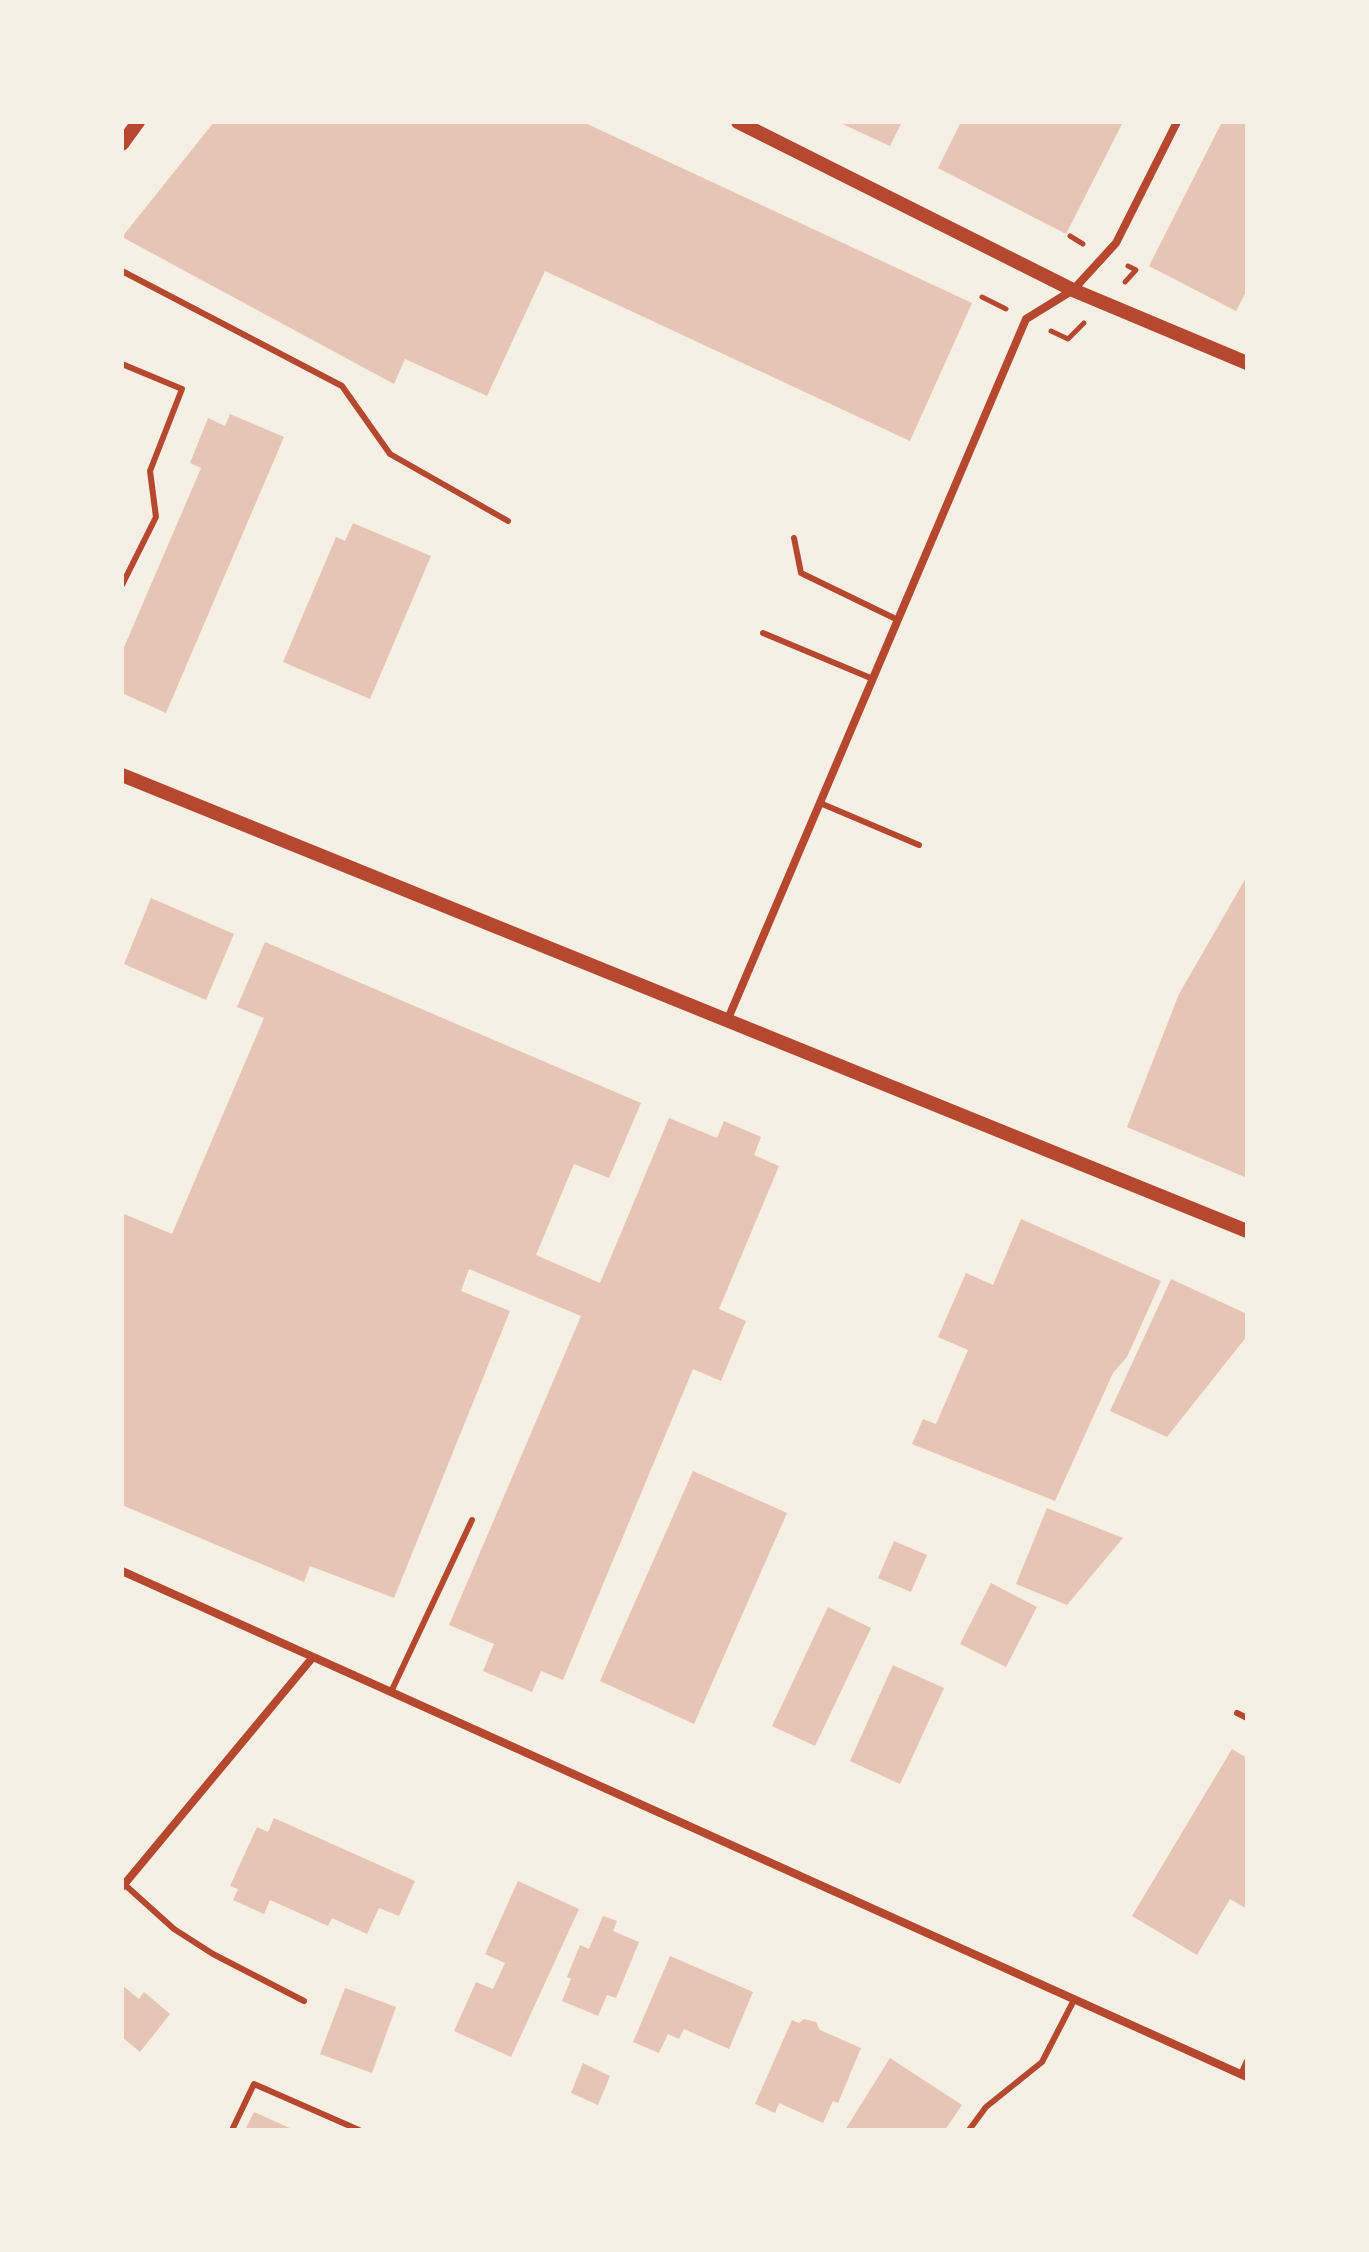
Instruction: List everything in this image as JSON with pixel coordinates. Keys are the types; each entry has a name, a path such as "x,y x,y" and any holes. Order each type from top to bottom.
{"street":[{"path":"122,144 138,122"},
{"path":"738,122 1073,290 1247,363"},
{"path":"727,1021 1026,319 1073,290 1116,243 1177,122"},
{"path":"122,775 1247,1231"},
{"path":"122,1571 1244,2076"},
{"path":"123,1886 313,1657"}],"lane":[{"path":"122,271 342,386 390,454 508,521"},
{"path":"122,364 182,389 150,471 156,517 122,585"},
{"path":"794,538 801,573 898,620"},
{"path":"763,633 873,679"},
{"path":"820,803 919,845"},
{"path":"391,1692 472,1520"},
{"path":"1237,1713 1247,1718"},
{"path":"123,1886 174,1929 213,1954 304,2001"},
{"path":"969,2130 986,2107 1042,2062 1074,2000"},
{"path":"1244,2076 1247,2061"},
{"path":"232,2130 254,2084 359,2130"}],"building":[{"path":"214,122 583,122 972,303 910,441 545,271 487,396 405,359 394,384 122,237"},
{"path":"838,122 902,122 890,146"},
{"path":"961,122 1123,122 1066,234 938,168"},
{"path":"1222,122 1247,122 1247,290 1236,311 1149,266"},
{"path":"230,414 284,437 166,713 122,693 122,652 201,468 190,463 208,418 225,426"},
{"path":"353,523 431,556 370,699 283,662 336,537 345,541"},
{"path":"1247,876 1247,1178 1127,1127 1179,994"},
{"path":"151,898 234,934 206,1000 124,964"},
{"path":"265,942 641,1103 609,1178 574,1164 536,1255 600,1283 669,1118 717,1138 724,1121 761,1137 754,1155 779,1166 719,1309 746,1321 721,1381 693,1369 563,1680 541,1671 532,1692 483,1671 494,1644 449,1625 581,1316 469,1269 461,1291 510,1311 394,1598 310,1566 304,1582 122,1505 122,1213 172,1234 264,1018 237,1007"},
{"path":"1021,1219 1161,1281 1127,1357 1113,1373 1055,1501 912,1444 923,1419 936,1424 968,1350 938,1337 966,1273 993,1285"},
{"path":"1171,1279 1247,1314 1247,1336 1167,1437 1110,1411"},
{"path":"693,1471 787,1513 694,1724 600,1681"},
{"path":"1047,1508 1123,1538 1067,1605 1016,1584"},
{"path":"894,1541 927,1555 911,1592 878,1578"},
{"path":"991,1583 1037,1607 1006,1667 960,1644"},
{"path":"828,1607 871,1628 815,1746 772,1726"},
{"path":"893,1665 944,1688 900,1784 850,1761"},
{"path":"1232,1749 1247,1758 1247,1909 1230,1899 1197,1955 1132,1916"},
{"path":"274,1818 415,1881 399,1916 379,1908 367,1934 332,1918 328,1926 270,1900 264,1914 233,1900 238,1889 230,1886 257,1827 268,1832"},
{"path":"518,1881 579,1909 511,2057 454,2031 476,1982 493,1989 505,1963 485,1954"},
{"path":"603,1916 617,1921 613,1931 639,1942 616,1998 607,1995 598,2016 562,2001 571,1979 567,1977 580,1945 589,1949"},
{"path":"670,1956 753,1992 729,2049 684,2029 679,2039 668,2034 659,2053 633,2042"},
{"path":"122,1985 139,1999 144,1992 170,2014 140,2052 122,2037"},
{"path":"345,1988 396,2007 372,2073 320,2054"},
{"path":"804,2019 816,2022 820,2030 861,2048 838,2103 833,2101 823,2123 779,2103 775,2113 755,2104 792,2020 799,2023"},
{"path":"890,2058 962,2105 945,2130 845,2130"},
{"path":"583,2063 610,2076 598,2105 571,2093"},
{"path":"254,2112 294,2130 245,2130"}]}
